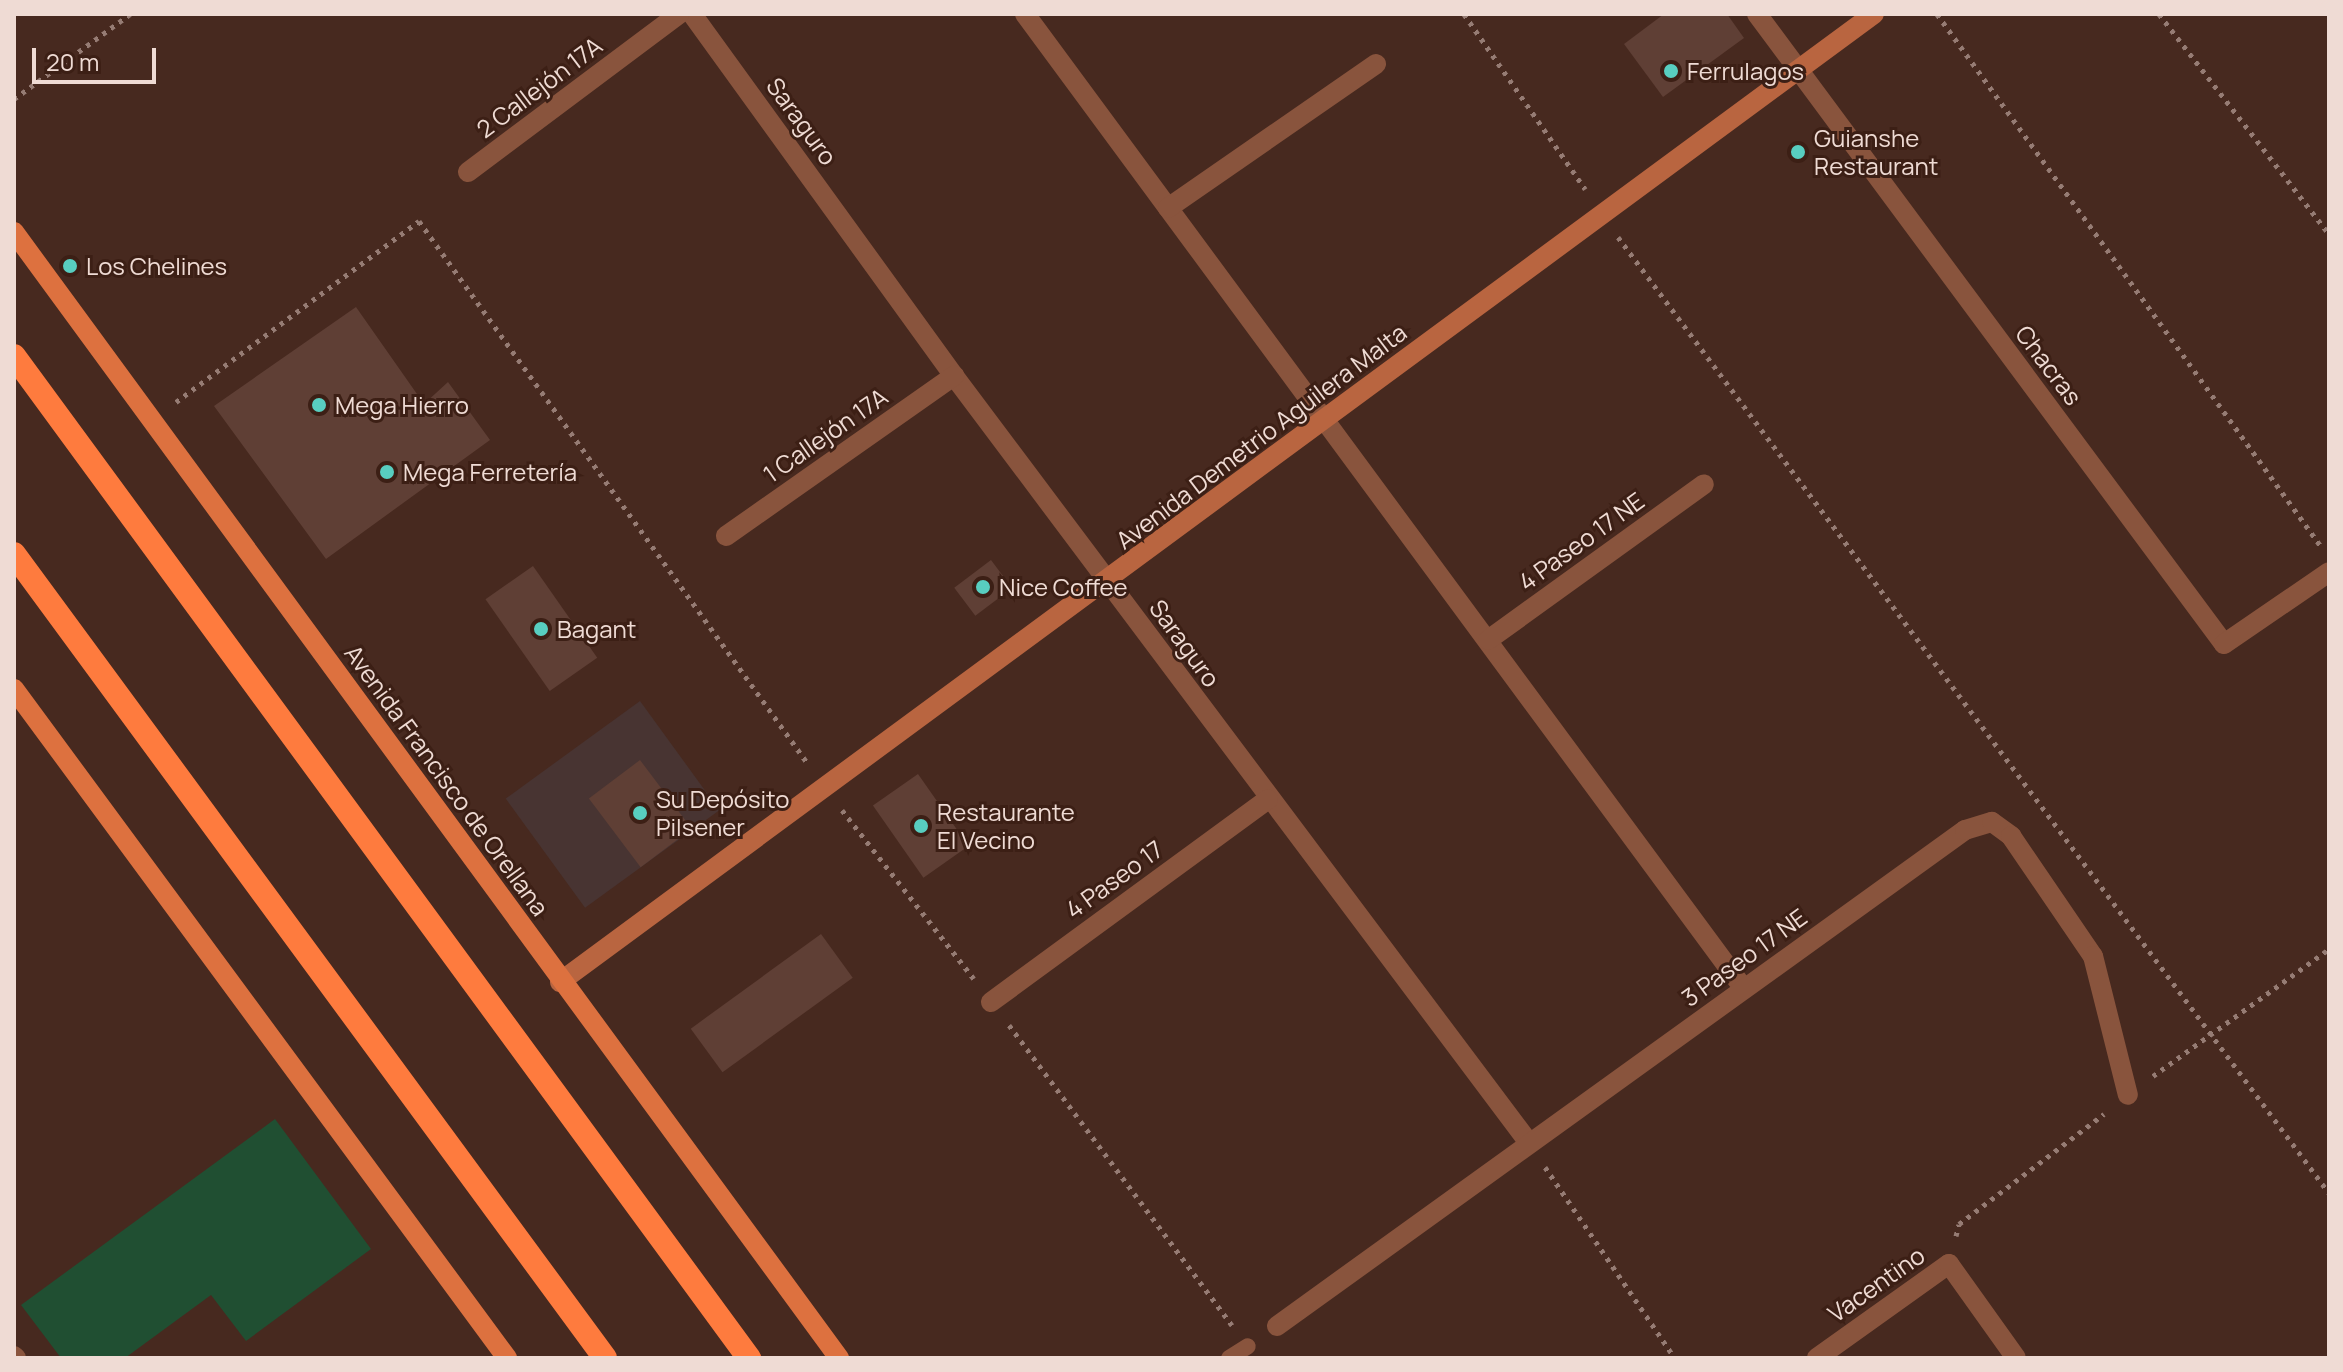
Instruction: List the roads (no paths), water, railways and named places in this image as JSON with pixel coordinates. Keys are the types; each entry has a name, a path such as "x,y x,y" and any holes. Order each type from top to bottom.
{"highway":[{"path":"14,356 749,1358"},
{"path":"14,554 605,1358"}],"main road":[{"name":"Avenida Francisco de Orellana","path":"14,232 560,982 839,1358"},
{"path":"14,689 507,1358"}],"street":[{"name":"2 Callejón 17A","path":"468,172 679,14"},
{"name":"Saraguro","path":"692,14 954,376 1268,799 1529,1143"},
{"path":"1025,14 1322,422 1488,640 1744,989"},
{"name":"Chacras","path":"1757,14 2224,644 2329,572"},
{"name":"Avenida Demetrio Aguilera Malta","path":"560,982 1108,583 1874,14"},
{"path":"1168,208 1376,64"},
{"name":"1 Callejón 17A","path":"726,536 954,376"},
{"name":"4 Paseo 17 NE","path":"1488,640 1704,484"},
{"name":"4 Paseo 17","path":"991,1002 1268,799"},
{"name":"3 Paseo 17 NE","path":"1277,1326 1965,830 1992,822 2011,836 2093,956 2128,1095"},
{"name":"Vacentino","path":"1817,1358 1949,1264 2016,1358"}],"lane":[{"path":"1229,1358 1244,1340"}],"place":[{"name":"Ferrulagos","path":"1671,71"},
{"name":"Guianshe Restaurant","path":"1798,152"},
{"name":"Los Chelines","path":"70,266"},
{"name":"Mega Hierro","path":"319,405"},
{"name":"Mega Ferretería","path":"387,472"},
{"name":"Nice Coffee","path":"983,587"},
{"name":"Bagant","path":"541,629"},
{"name":"Su Depósito Pilsener","path":"640,813"},
{"name":"Restaurante El Vecino","path":"921,826"}]}
